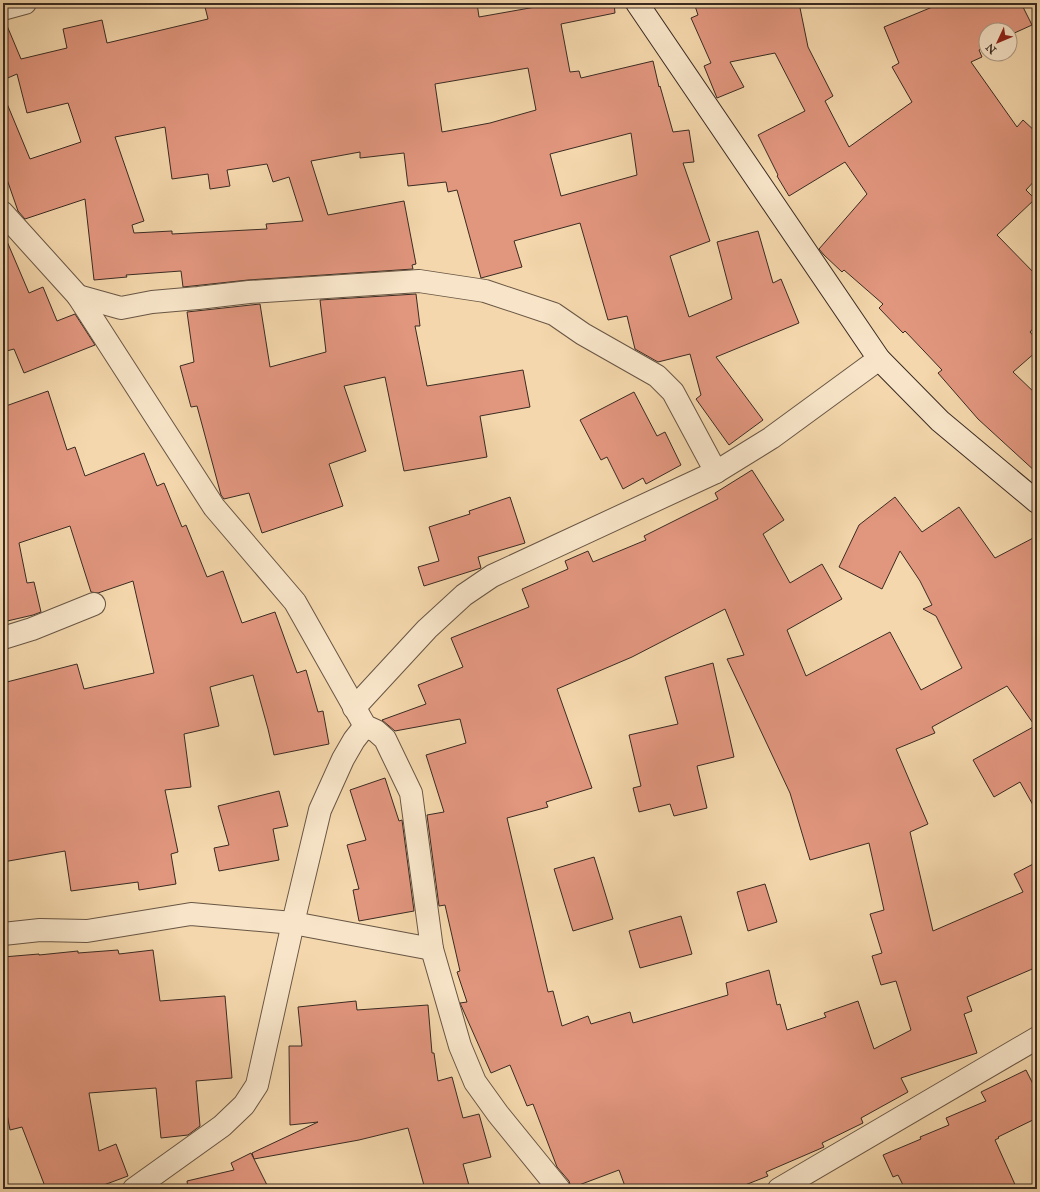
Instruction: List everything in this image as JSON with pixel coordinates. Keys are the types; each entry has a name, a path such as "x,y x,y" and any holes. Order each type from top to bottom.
{"street":[{"path":"3,9 25,3"},
{"path":"637,3 878,359 940,421 1037,502"},
{"path":"3,213 78,296 214,507 295,602 360,717 385,739 411,793 432,949 460,1046 475,1082 498,1114 559,1189"},
{"path":"78,296 121,308 152,302 250,292 419,281 485,291 554,314 584,334 657,376 673,392 716,472"},
{"path":"134,1189 222,1126 244,1105 257,1085 320,810 343,759 354,740 360,717 427,629 464,596 492,576 716,472 771,438 878,359"},
{"path":"3,638 32,629 94,604"},
{"path":"3,934 40,930 86,931 191,914 293,923 432,949"},
{"path":"779,1189 1035,1044"}],"building":[{"path":"204,3 477,3 479,17 558,3 614,3 615,13 561,24 570,72 579,71 581,78 653,61 659,87 660,86 673,132 689,130 694,162 683,163 710,241 670,256 689,317 732,299 717,242 758,231 773,283 781,279 799,323 716,357 763,420 729,445 696,399 701,395 690,354 658,362 635,349 627,316 608,320 580,223 514,241 522,267 481,278 457,190 448,192 446,182 408,186 404,153 360,158 360,152 311,161 328,215 404,201 416,264 412,265 413,269 248,280 183,287 181,271 126,275 127,277 94,280 85,199 25,219 18,211 3,168 3,94 30,159 81,142 68,103 27,113 17,74 3,80 3,21 5,21 21,59 67,48 63,29 102,20 107,43 208,19","holes":["528,68 536,110 490,123 442,132 435,84","165,127 172,179 208,174 210,189 230,186 227,170 267,164 273,182 289,177 303,221 266,224 267,229 172,234 172,231 134,233 132,225 144,221 115,137","631,133 637,175 561,196 550,154"]},
{"path":"694,3 799,3 808,47 833,96 825,101 849,147 912,102 892,67 899,63 884,27 942,3 1021,3 1032,25 1018,31 1018,22 978,22 978,59 971,62 1017,127 1023,120 1037,133 1037,178 1026,190 1035,199 997,235 1037,276 1037,324 1030,332 1037,340 1037,351 1013,372 1037,395 1037,473 978,419 938,373 942,370 905,331 903,333 879,308 883,304 844,270 842,272 819,249 867,194 845,162 789,196 777,176 778,175 758,135 805,111 775,53 730,62 744,87 717,98 704,66 711,63 691,18 698,15"},
{"path":"3,232 29,293 43,287 57,321 75,314 95,345 24,373 14,349 3,352"},
{"path":"416,294 420,326 415,326 427,386 523,370 530,407 480,416 487,457 404,471 385,377 344,386 366,451 329,464 343,506 262,533 249,493 224,499 221,495 197,406 191,407 180,366 194,362 187,312 260,304 270,367 326,352 320,300"},
{"path":"48,391 67,450 75,447 85,476 144,453 157,486 164,483 182,527 186,525 207,577 223,571 242,623 275,612 297,673 306,670 318,712 323,711 329,744 274,755 253,675 210,687 219,726 184,734 191,787 165,790 178,852 171,854 176,884 139,890 138,882 71,891 65,851 3,862 3,683 77,664 84,689 154,673 133,581 98,593 91,592 70,526 19,543 27,583 34,582 41,612 3,622 3,407"},
{"path":"634,392 657,436 665,432 681,465 646,484 643,478 623,489 607,457 601,460 580,420"},
{"path":"752,470 784,520 763,534 790,583 822,564 842,599 787,630 806,676 890,632 921,690 962,668 936,616 923,609 932,605 920,581 900,551 882,589 839,567 859,525 895,497 922,532 959,507 995,558 1037,536 1037,812 1020,782 994,797 973,760 1035,726 1007,686 932,727 935,733 896,749 928,824 910,832 933,931 1023,892 1014,874 1037,862 1037,967 967,997 972,1011 964,1014 977,1053 901,1078 908,1092 861,1118 863,1123 822,1143 824,1147 766,1172 768,1176 735,1189 626,1189 619,1170 571,1188 569,1181 557,1167 533,1104 527,1106 510,1065 491,1073 460,1003 467,1002 457,972 460,971 445,905 439,906 427,815 444,812 426,755 466,743 460,719 395,731 382,720 426,704 418,685 463,667 451,638 529,607 522,589 568,569 565,561 588,551 593,562 646,540 644,536 718,499 715,493","holes":["725,609 744,655 727,659 790,793 810,860 869,843 884,910 870,914 882,953 872,956 881,985 896,981 911,1030 874,1049 858,1001 824,1013 826,1017 787,1030 780,1004 777,1005 769,970 726,983 728,995 633,1023 630,1012 591,1024 588,1016 562,1026 553,991 548,992 507,818 548,807 546,802 592,788 557,689 632,657"]},
{"path":"510,497 525,543 478,557 481,568 424,586 418,567 439,561 429,527 470,514 469,511"},
{"path":"713,663 734,757 697,766 707,808 674,816 670,804 639,812 633,788 641,786 629,735 678,724 665,677"},
{"path":"385,778 399,821 402,820 414,911 359,921 353,890 359,889 347,845 366,840 350,790"},
{"path":"279,791 288,826 273,829 279,860 219,871 214,848 229,845 218,806"},
{"path":"594,857 613,919 573,931 554,869"},
{"path":"765,884 777,922 748,931 737,892"},
{"path":"681,916 692,954 640,968 629,931"},
{"path":"118,950 119,954 153,950 160,1001 225,996 232,1078 196,1081 200,1126 188,1135 161,1138 156,1088 89,1093 99,1151 116,1144 128,1176 93,1189 46,1189 22,1127 10,1130 3,1093 3,957 78,951 78,953"},
{"path":"356,1001 357,1010 428,1005 432,1053 434,1053 438,1081 452,1077 463,1118 479,1114 491,1157 463,1164 470,1189 425,1189 408,1128 359,1140 254,1159 252,1153 318,1122 290,1125 289,1046 302,1046 298,1007"},
{"path":"1026,1070 1037,1092 1037,1118 998,1137 999,1138 995,1140 1017,1189 905,1189 898,1175 893,1177 883,1155 949,1125 946,1118 986,1101 981,1092"},
{"path":"251,1153 269,1189 188,1189 187,1181 234,1170 231,1163"}]}
